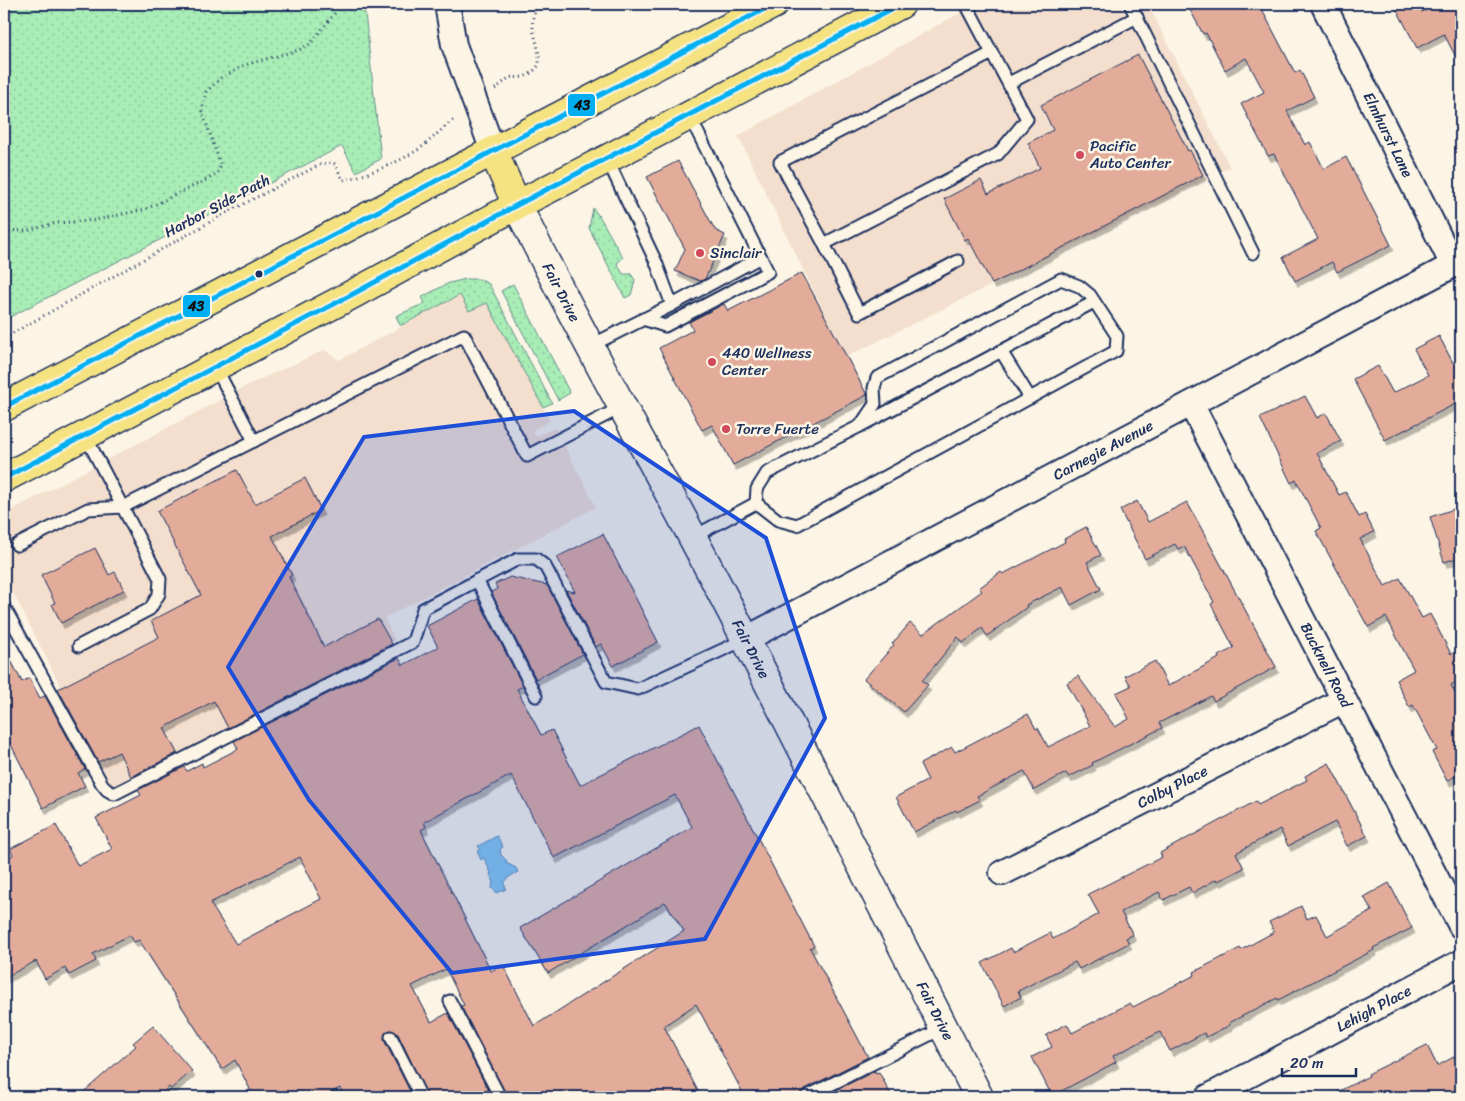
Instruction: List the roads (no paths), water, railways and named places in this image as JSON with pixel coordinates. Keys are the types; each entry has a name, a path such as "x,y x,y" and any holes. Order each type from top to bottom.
{"main road":[{"path":"4,407 774,4"},
{"path":"4,478 517,205 901,4"},
{"path":"493,151 517,205"},
{"name":"Fair Drive","path":"517,205 746,639 979,1097"}],"street":[{"path":"448,4 454,45 493,151"},
{"name":"Elmhurst Lane","path":"1323,4 1457,263"},
{"name":"Carnegie Avenue","path":"746,639 1457,263"},
{"name":"Bucknell Road","path":"1191,404 1461,926"},
{"name":"Colby Place","path":"1002,873 1344,700"},
{"name":"Lehigh Place","path":"1208,1097 1461,962"}],"lane":[{"path":"824,244 998,154 1028,119 966,4"},
{"path":"1130,4 1253,253"},
{"path":"1009,83 1137,17"},
{"path":"958,261 859,313 780,162 992,53"},
{"path":"643,319 665,326 768,272 689,115"},
{"path":"607,159 656,262 672,305"},
{"path":"590,346 761,258"},
{"path":"756,503 778,520 797,525 1116,351 1117,336 1094,302 1079,286 1061,279 877,378 874,388 875,404 860,426"},
{"path":"756,503 757,489 767,473 1094,302"},
{"path":"17,545 88,509 123,507 464,335 527,456 622,407"},
{"path":"1002,351 1030,398"},
{"path":"216,366 254,441"},
{"path":"79,646 150,609 159,594 160,579 85,435"},
{"path":"692,537 756,503"},
{"path":"4,606 102,784 114,794 413,642 423,609 518,559 536,559 545,566 606,682 638,689 746,639"},
{"path":"478,580 536,696"},
{"path":"450,1001 500,1097"},
{"path":"806,1097 943,1028"},
{"path":"391,1037 421,1097"}],"water":[{"path":"497,836 503,847 500,849 501,855 507,861 506,863 516,868 518,872 509,877 504,883 506,889 497,893 492,888 493,880 484,858 481,860 477,851 480,850 478,846"}],"place":[{"name":"Pacific Auto Center","path":"1080,155"},
{"name":"Sinclair","path":"700,253"},
{"name":"440 Wellness Center","path":"712,362"},
{"name":"Torre Fuerte","path":"726,429"}]}
